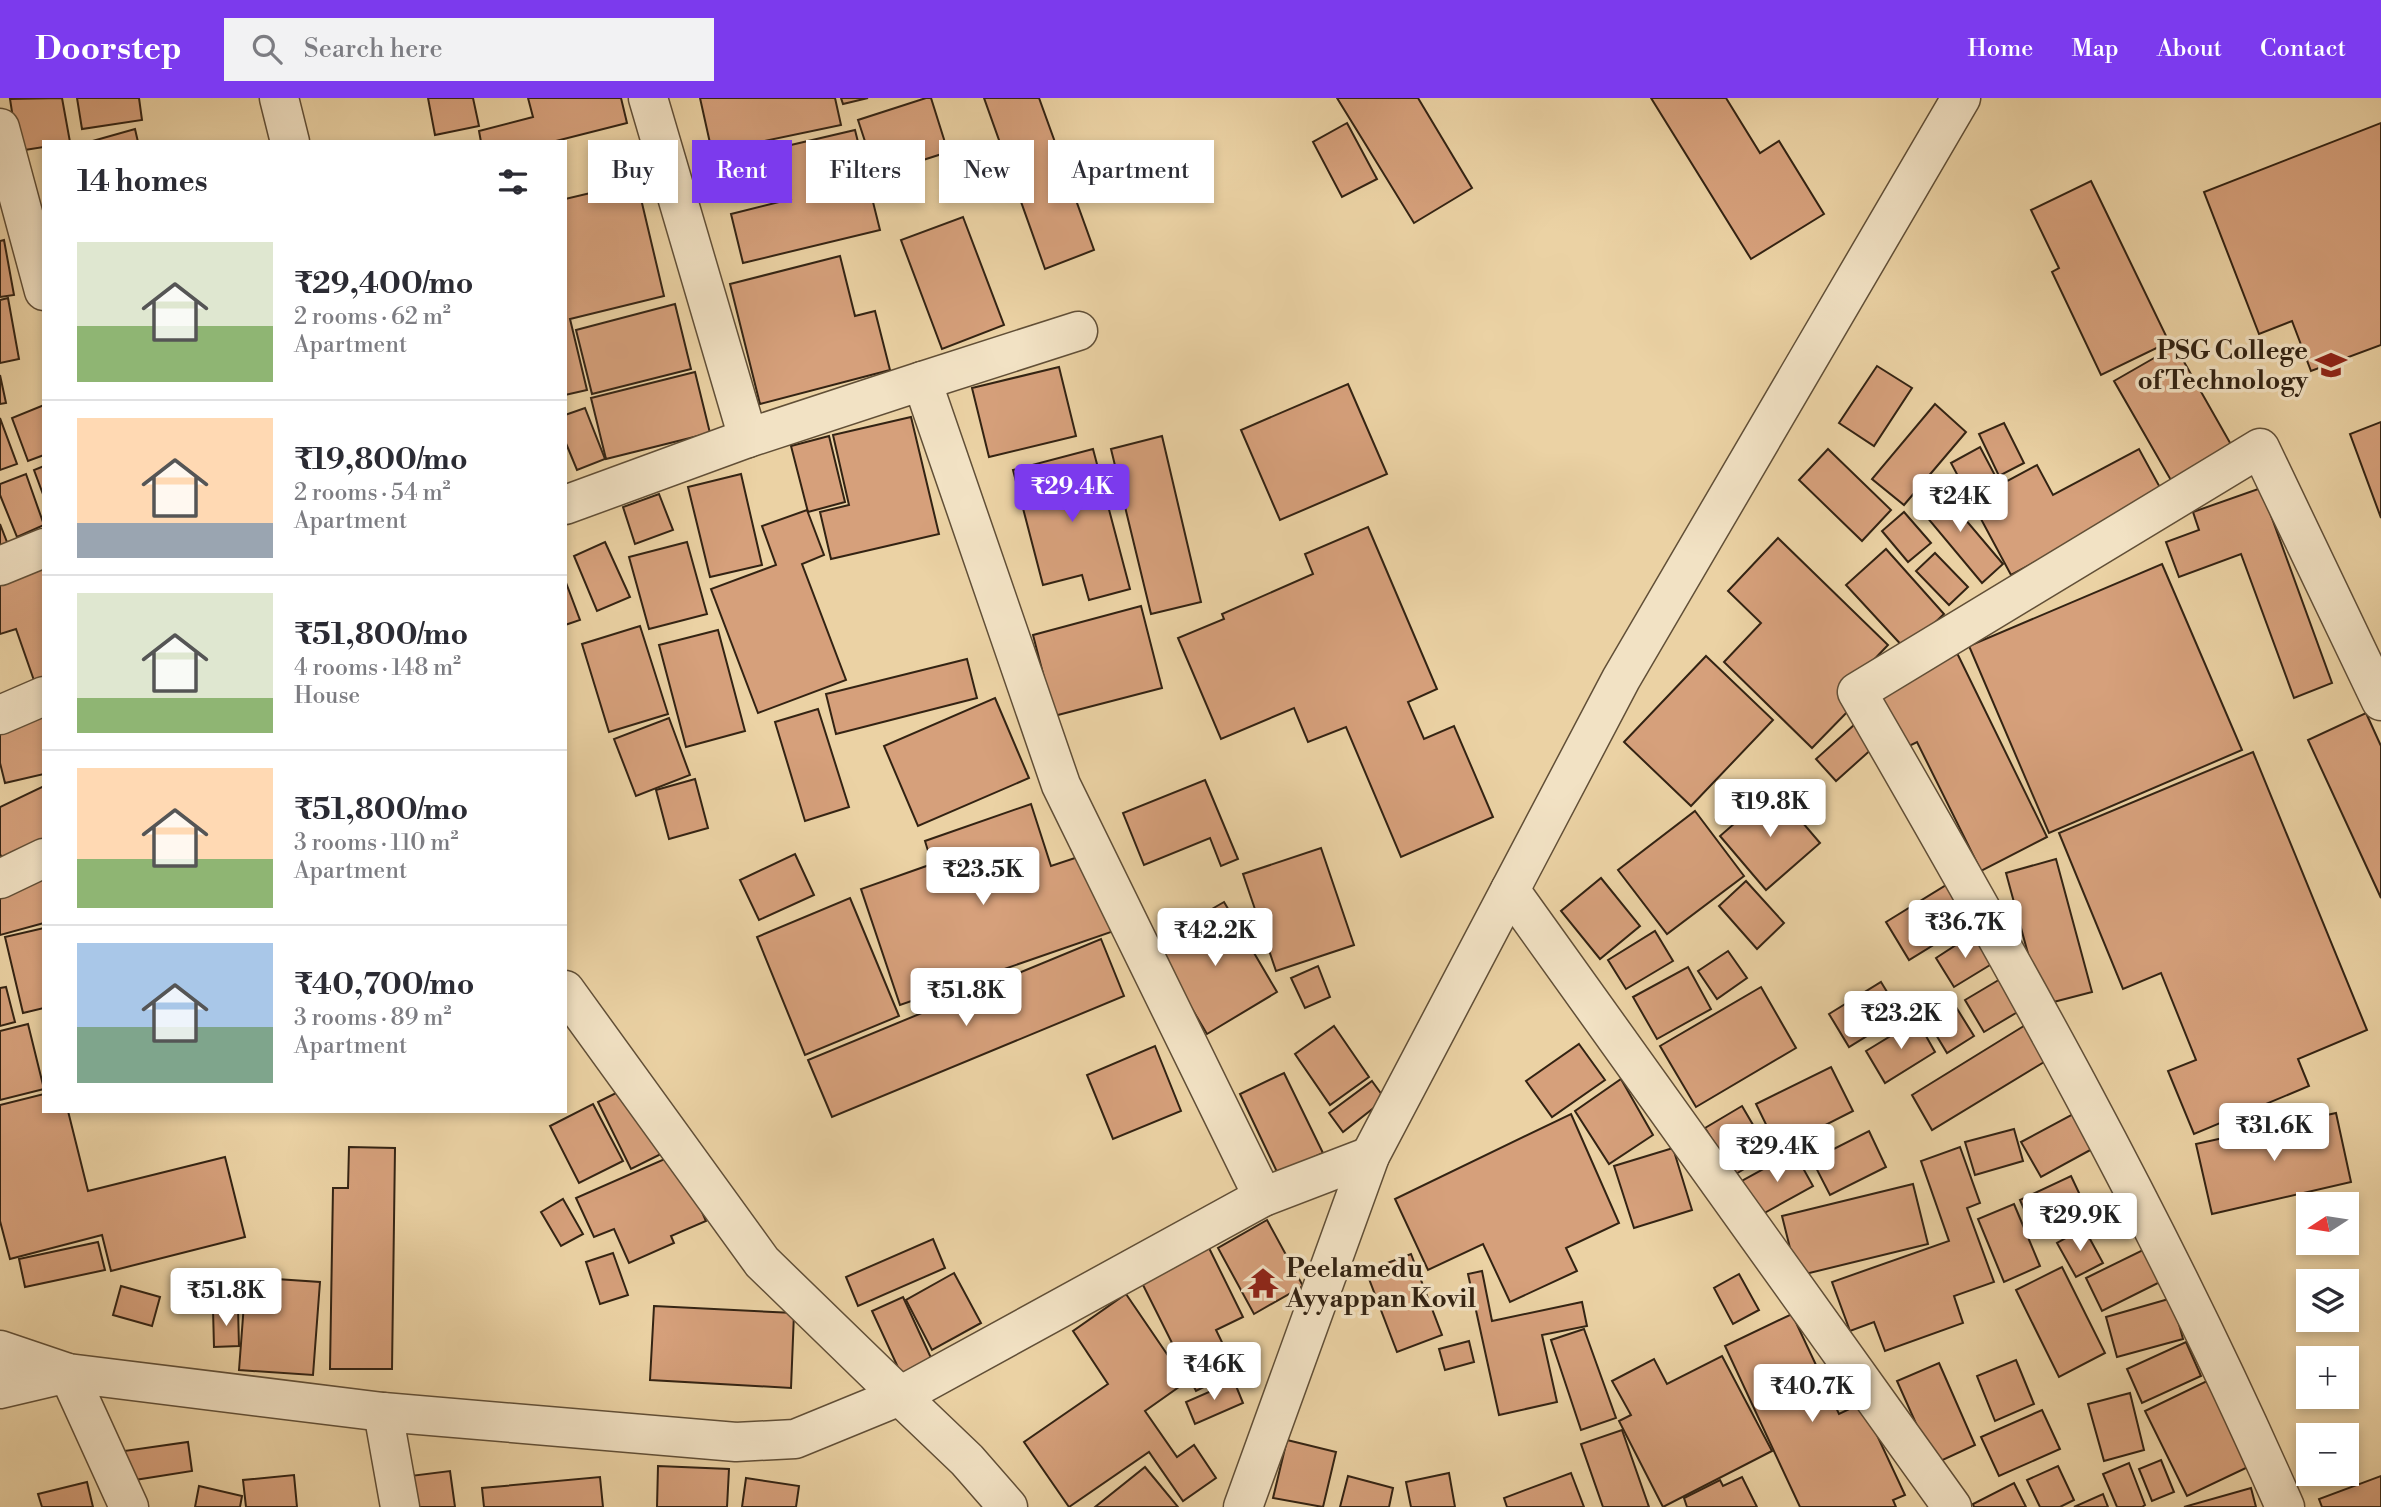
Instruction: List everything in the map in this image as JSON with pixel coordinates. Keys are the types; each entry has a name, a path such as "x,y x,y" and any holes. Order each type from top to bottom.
{"street":[{"path":"279,98 290,140"},
{"path":"648,98 748,438"},
{"path":"1243,1507 1370,1156 1620,679 1961,98"},
{"path":"0,128 42,284"},
{"path":"567,504 748,438 1078,331"},
{"path":"922,381 1061,785 1263,1197"},
{"path":"2286,1507 2254,1436 2104,1131 1977,899 1857,692 2260,448 2381,701"},
{"path":"0,566 42,549"},
{"path":"0,715 42,697"},
{"path":"0,879 42,859"},
{"path":"1510,890 1952,1507"},
{"path":"567,993 762,1262 967,1460 1008,1507"},
{"path":"0,1350 68,1373 383,1412 736,1442 795,1439 900,1396 1263,1197 1370,1156"},
{"path":"0,1389 68,1373"},
{"path":"68,1373 129,1507"},
{"path":"383,1412 400,1507"}],"building":[{"path":"62,98 70,140 42,140 42,147 18,151 10,99"},
{"path":"77,98 139,98 142,120 82,129"},
{"path":"428,98 473,98 479,126 435,135"},
{"path":"528,98 621,98 627,123 560,140 481,140 479,131 533,117"},
{"path":"700,98 835,98 841,125 769,140 709,140"},
{"path":"841,98 868,98 843,104"},
{"path":"931,98 944,140 939,140 939,155 925,159 925,140 865,140 858,120"},
{"path":"984,98 1039,98 1054,140 1048,140 1048,203 1077,203 1094,250 1045,269 1021,203 1034,203 1034,140 999,140"},
{"path":"1337,98 1418,98 1472,188 1414,223"},
{"path":"1651,98 1726,98 1760,153 1779,141 1824,214 1751,259"},
{"path":"1347,123 1377,179 1342,197 1313,142"},
{"path":"2381,123 2381,345 2311,371 2292,321 2259,334 2204,192"},
{"path":"135,129 138,140 96,140"},
{"path":"855,130 858,140 812,140"},
{"path":"806,141 806,203 873,203 880,230 743,263 731,214 775,203 792,203 792,145"},
{"path":"2091,181 2169,342 2101,375 2052,272 2059,268 2031,210"},
{"path":"588,194 588,203 642,203 664,296 570,319 587,390 567,395 567,199"},
{"path":"963,217 1004,325 942,349 901,240"},
{"path":"4,240 14,295 0,297 0,241"},
{"path":"840,256 855,316 875,311 890,370 760,404 730,284"},
{"path":"8,298 19,359 0,363 0,300"},
{"path":"675,304 691,369 592,394 576,330"},
{"path":"2175,346 2233,448 2172,482 2114,381"},
{"path":"1877,366 1912,388 1874,446 1839,423"},
{"path":"1059,367 1076,436 989,457 972,388"},
{"path":"695,372 710,433 606,459 591,398"},
{"path":"0,375 6,403 0,404"},
{"path":"1348,384 1387,474 1280,520 1241,430"},
{"path":"1935,404 1966,432 1904,505 1872,479"},
{"path":"42,406 42,456 28,461 12,418"},
{"path":"585,408 605,459 577,470 567,446 567,414"},
{"path":"911,417 939,534 831,559 820,512 849,505 833,435"},
{"path":"0,418 17,464 0,470"},
{"path":"2381,422 2381,518 2350,434"},
{"path":"2004,423 2024,463 1999,476 1979,434"},
{"path":"829,436 845,502 808,512 791,446"},
{"path":"1162,436 1201,602 1151,614 1111,449"},
{"path":"1980,447 2000,485 2037,465 2053,495 2139,449 2163,493 2011,575 1951,463"},
{"path":"1093,449 1130,589 1089,600 1082,575 1043,585 1013,470"},
{"path":"1828,449 1891,510 1862,541 1799,480"},
{"path":"42,467 42,492 34,470"},
{"path":"26,474 42,526 17,537 0,495 0,484"},
{"path":"741,474 762,565 710,577 688,487"},
{"path":"1937,486 2003,564 1982,583 1916,504"},
{"path":"2261,488 2332,683 2294,698 2241,554 2179,577 2166,542 2199,530 2193,512"},
{"path":"659,494 673,530 635,544 623,507"},
{"path":"807,510 824,555 802,564 846,680 758,713 711,589 776,565 762,526"},
{"path":"1904,512 1931,543 1908,562 1882,531"},
{"path":"0,524 12,555 0,560"},
{"path":"1368,527 1437,689 1408,702 1424,739 1454,726 1493,817 1401,857 1346,727 1308,742 1294,708 1221,739 1178,638 1224,619 1222,614 1313,574 1305,554"},
{"path":"1778,538 1888,645 1842,693 1854,705 1812,748 1724,662 1761,623 1728,591"},
{"path":"605,542 630,597 597,611 574,556"},
{"path":"687,542 707,614 649,629 629,557"},
{"path":"1886,549 1944,614 1906,650 1846,585"},
{"path":"1935,553 1968,587 1949,605 1916,571"},
{"path":"42,563 42,688 37,689 16,629 0,634 0,577"},
{"path":"2162,564 2242,750 2049,833 1969,646"},
{"path":"567,585 580,620 567,624"},
{"path":"1141,606 1162,688 1054,716 1033,635"},
{"path":"640,626 668,714 609,732 582,644"},
{"path":"718,630 745,731 686,747 659,645"},
{"path":"1957,653 2047,837 1981,871 1917,742 1901,750 1874,695"},
{"path":"1706,656 1773,720 1691,806 1624,742"},
{"path":"967,659 977,698 836,734 826,694"},
{"path":"995,698 1029,778 918,826 884,746"},
{"path":"818,709 849,807 805,821 775,722"},
{"path":"2366,713 2381,746 2381,898 2308,740"},
{"path":"42,717 42,774 5,783 0,763 0,728"},
{"path":"669,718 690,775 636,796 614,739"},
{"path":"1854,725 1874,747 1836,781 1816,759"},
{"path":"2253,752 2367,1030 2298,1059 2309,1086 2194,1134 2168,1071 2196,1060 2161,973 2123,989 2059,833"},
{"path":"695,779 708,828 669,839 656,790"},
{"path":"1205,780 1238,859 1221,866 1210,838 1144,865 1123,813"},
{"path":"42,787 42,851 7,868 0,854 0,807"},
{"path":"1774,789 1820,843 1766,890 1720,836"},
{"path":"1031,804 1051,866 1087,854 1114,931 900,1005 861,889 932,864 925,841"},
{"path":"1695,811 1744,876 1667,934 1618,870"},
{"path":"1321,848 1354,945 1276,971 1243,874"},
{"path":"795,854 814,895 759,920 740,880"},
{"path":"2056,859 2092,992 2042,1005 2006,873"},
{"path":"42,877 42,924 0,935 0,888"},
{"path":"1601,878 1640,926 1600,959 1561,911"},
{"path":"1956,879 1979,917 1909,960 1886,922"},
{"path":"1746,881 1784,923 1757,949 1719,906"},
{"path":"850,898 899,1016 805,1055 757,937"},
{"path":"1224,902 1277,992 1207,1034 1153,943"},
{"path":"42,928 42,1008 23,1013 5,937"},
{"path":"1655,931 1673,961 1626,989 1608,960"},
{"path":"1976,932 1995,962 1954,987 1936,958"},
{"path":"1101,939 1124,996 832,1117 808,1060"},
{"path":"1728,951 1747,978 1717,999 1698,971"},
{"path":"1318,966 1330,997 1305,1008 1291,978"},
{"path":"1688,967 1711,1009 1657,1039 1633,997"},
{"path":"2007,975 2026,1007 1984,1032 1965,1000"},
{"path":"1881,982 1901,1015 1849,1047 1829,1014"},
{"path":"6,987 15,1022 0,1026 0,988"},
{"path":"1761,987 1796,1048 1696,1107 1660,1046"},
{"path":"1956,1007 1974,1036 1947,1053 1929,1023"},
{"path":"1917,1020 1935,1052 1885,1083 1866,1051"},
{"path":"28,1024 42,1090 0,1100 0,1031"},
{"path":"2027,1024 2049,1059 1932,1130 1912,1095"},
{"path":"1334,1026 1369,1077 1330,1105 1295,1054"},
{"path":"1579,1044 1605,1080 1552,1117 1526,1081"},
{"path":"1155,1046 1181,1111 1113,1139 1087,1075"},
{"path":"1831,1067 1853,1111 1778,1149 1756,1104"},
{"path":"1284,1073 1323,1153 1278,1174 1240,1094"},
{"path":"1621,1079 1653,1135 1609,1164 1575,1111"},
{"path":"1372,1081 1385,1099 1343,1132 1329,1113"},
{"path":"632,1085 665,1152 631,1169 598,1102"},
{"path":"42,1094 42,1113 68,1113 88,1191 225,1157 245,1237 111,1271 102,1235 10,1259 0,1221 0,1105"},
{"path":"593,1104 623,1161 579,1183 550,1126"},
{"path":"1742,1106 1770,1154 1734,1175 1705,1128"},
{"path":"2075,1113 2094,1148 2041,1177 2021,1142"},
{"path":"2336,1113 2351,1182 2296,1192 2296,1195 2212,1214 2196,1144"},
{"path":"1571,1114 1619,1223 1566,1248 1577,1271 1510,1302 1483,1244 1428,1270 1395,1199"},
{"path":"2014,1129 2023,1161 1975,1175 1965,1142"},
{"path":"1869,1131 1886,1167 1830,1195 1812,1160"},
{"path":"349,1147 395,1148 392,1369 330,1369 333,1188 348,1188"},
{"path":"1960,1147 1980,1203 1967,1208 1994,1282 1954,1296 1963,1323 1885,1351 1874,1322 1850,1331 1832,1282 1949,1241 1921,1161"},
{"path":"1673,1148 1692,1210 1634,1228 1614,1166"},
{"path":"1794,1152 1813,1186 1759,1216 1740,1182"},
{"path":"676,1154 706,1221 671,1236 674,1243 629,1263 614,1229 594,1237 576,1198"},
{"path":"2071,1176 2088,1212 2036,1236 2020,1200"},
{"path":"1913,1184 1928,1244 1797,1276 1782,1216"},
{"path":"563,1199 583,1234 561,1246 541,1212"},
{"path":"2124,1201 2128,1215 2096,1225 2091,1211"},
{"path":"2014,1204 2040,1266 2004,1282 1978,1219"},
{"path":"1267,1220 1303,1286 1254,1314 1218,1248"},
{"path":"2084,1228 2103,1263 2076,1277 2057,1243"},
{"path":"933,1239 945,1268 858,1306 846,1277"},
{"path":"98,1242 105,1270 25,1287 19,1259"},
{"path":"1209,1248 1243,1317 1216,1330 1236,1371 1196,1391 1142,1283"},
{"path":"2145,1249 2160,1282 2102,1311 2086,1278"},
{"path":"613,1253 628,1295 600,1304 586,1262"},
{"path":"1411,1254 1442,1335 1397,1352 1366,1271"},
{"path":"2062,1267 2105,1353 2059,1377 2016,1290"},
{"path":"1482,1271 1492,1321 1582,1302 1587,1326 1542,1335 1557,1402 1499,1415 1468,1274"},
{"path":"954,1273 981,1323 932,1350 906,1300"},
{"path":"1739,1274 1759,1310 1733,1324 1714,1288"},
{"path":"246,1277 320,1282 313,1375 239,1370"},
{"path":"121,1286 160,1297 152,1326 113,1315"},
{"path":"1126,1294 1186,1382 1145,1411 1177,1457 1194,1445 1216,1478 1183,1501 1149,1452 1069,1507 1024,1442 1108,1384 1073,1331"},
{"path":"903,1297 932,1360 901,1374 872,1311"},
{"path":"2172,1298 2183,1339 2117,1357 2106,1317"},
{"path":"654,1306 794,1313 791,1388 650,1380"},
{"path":"238,1308 239,1346 214,1347 213,1309"},
{"path":"1792,1314 1839,1414 1862,1403 1905,1495 1893,1500 1896,1507 1800,1507 1725,1346"},
{"path":"1584,1329 1616,1418 1581,1430 1551,1340"},
{"path":"1469,1341 1474,1362 1445,1370 1439,1349"},
{"path":"2186,1342 2201,1376 2142,1403 2127,1369"},
{"path":"1722,1356 1772,1451 1663,1507 1619,1421 1631,1415 1612,1381 1654,1359 1667,1384"},
{"path":"2016,1360 2034,1404 1995,1421 1977,1376"},
{"path":"1939,1363 1975,1445 1934,1464 1897,1381"},
{"path":"1234,1381 1243,1403 1195,1424 1186,1402"},
{"path":"2207,1381 2248,1467 2187,1496 2145,1411"},
{"path":"2130,1393 2144,1450 2104,1461 2088,1404"},
{"path":"2042,1410 2060,1449 1999,1476 1981,1437"},
{"path":"1622,1430 1649,1507 1603,1507 1581,1444"},
{"path":"1287,1440 1336,1452 1323,1507 1273,1498"},
{"path":"188,1442 192,1471 122,1482 117,1452"},
{"path":"2161,1460 2174,1492 2152,1501 2139,1469"},
{"path":"2129,1463 2145,1505 2142,1507 2117,1507 2103,1474"},
{"path":"658,1466 729,1469 727,1507 657,1507"},
{"path":"2058,1466 2074,1500 2060,1507 2040,1507 2027,1480"},
{"path":"1145,1467 1178,1507 1095,1507"},
{"path":"450,1471 455,1507 414,1507 410,1476"},
{"path":"1449,1473 1455,1507 1411,1507 1406,1482"},
{"path":"1571,1473 1584,1507 1507,1507 1504,1498"},
{"path":"294,1475 297,1507 246,1507 243,1480"},
{"path":"1348,1476 1393,1488 1389,1507 1340,1507"},
{"path":"2381,1476 2381,1507 2322,1507 2319,1499"},
{"path":"600,1477 603,1507 484,1507 482,1488"},
{"path":"1742,1477 1757,1507 1687,1507 1684,1498 1720,1480 1723,1486"},
{"path":"746,1478 799,1486 796,1507 742,1507"},
{"path":"87,1482 93,1507 42,1507 38,1494"},
{"path":"2014,1483 2026,1507 1974,1507 1973,1504"},
{"path":"199,1486 242,1496 240,1507 195,1507"},
{"path":"2251,1488 2256,1507 2184,1507"},
{"path":"2103,1494 2108,1507 2074,1507"}],"place":[{"name":"PSG College of Technology","path":"2331,365"},
{"name":"Peelamedu Ayyappan Kovil","path":"1263,1283"}]}
